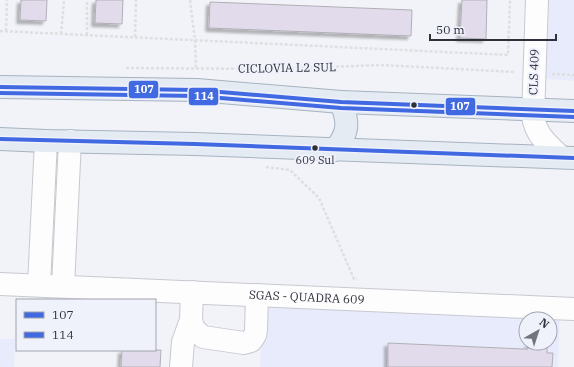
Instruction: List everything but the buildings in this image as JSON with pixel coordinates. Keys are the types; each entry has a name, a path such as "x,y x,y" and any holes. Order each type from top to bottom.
{"main road":[{"path":"0,87 197,90 341,102 574,111"},
{"path":"335,150 344,138 347,127 346,114 341,102"},
{"path":"0,139 195,144 567,158"}],"street":[{"name":"CLS 409","path":"536,0 532,110 534,123 542,139 567,158"},
{"path":"39,285 46,141"},
{"path":"63,286 70,141"},
{"name":"SGAS - QUADRA 609","path":"0,284 574,309"},
{"path":"181,367 183,342 191,320 192,292"},
{"path":"191,320 193,326 203,337 244,342 251,341 256,330 257,294"}],"path":[{"path":"6,31 7,0"},
{"path":"61,34 64,0"},
{"path":"87,0 87,35"},
{"path":"135,37 136,0"},
{"path":"190,0 195,40 196,68"},
{"path":"0,31 508,55 510,0"},
{"name":"CICLOVIA L2 SUL","path":"126,68 275,69 382,65 574,74"},
{"path":"263,167 290,170 319,198 354,279 360,280"}],"shaded area":[{"path":"549,0 574,0 574,81 546,79"},
{"path":"265,300 518,313 518,351 558,351 558,315 560,315 558,367 260,367"},
{"path":"0,339 15,339 14,367 0,367"}],"transit line":[{"name":"107","path":"0,87 197,90 341,102 574,111"},
{"name":"114","path":"0,93 197,96 341,108 574,117"},
{"name":"107","path":"0,139 195,144 574,158"}],"place":[{"name":"609 Sul","path":"315,148"}]}
